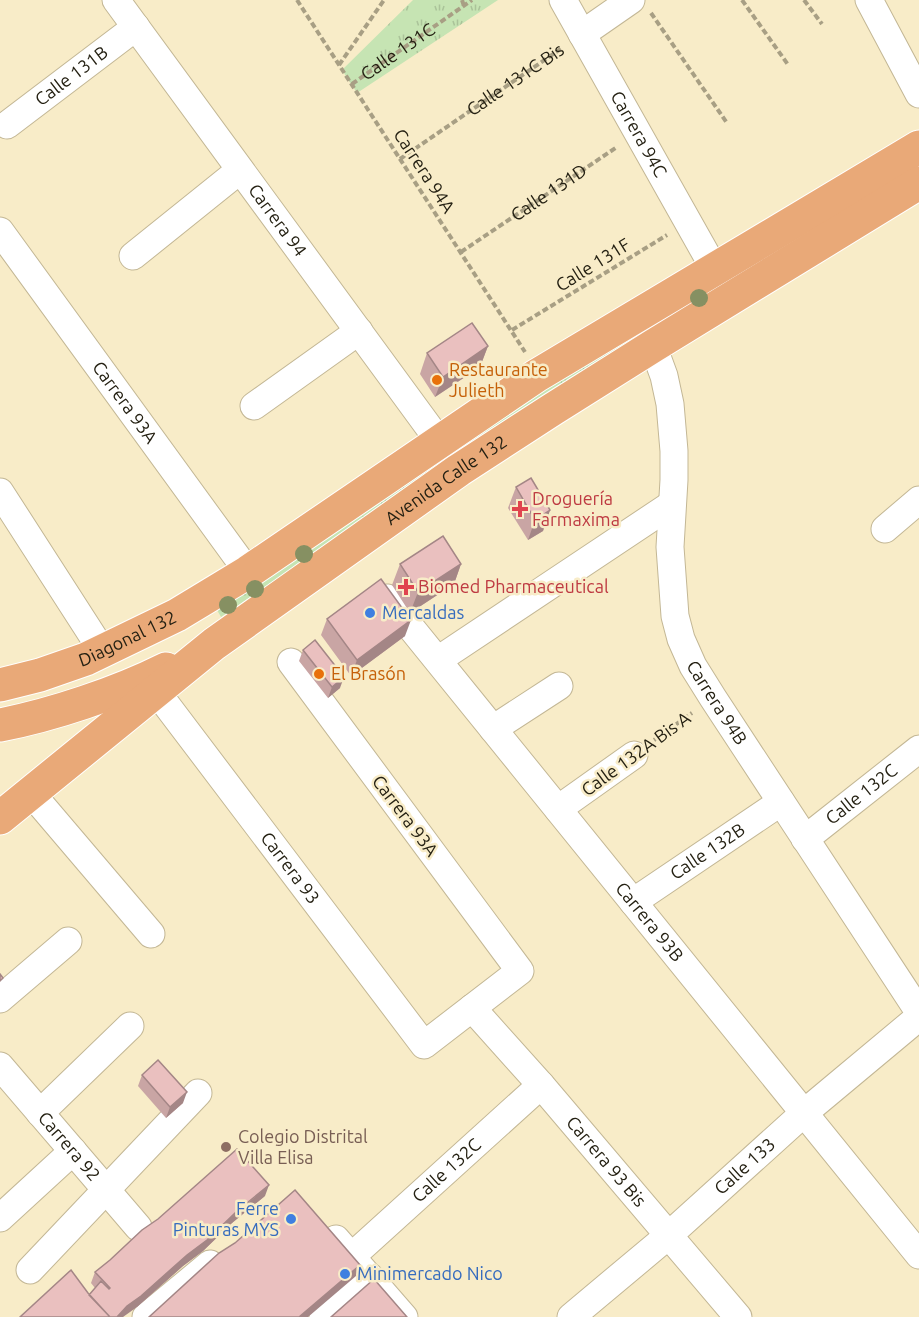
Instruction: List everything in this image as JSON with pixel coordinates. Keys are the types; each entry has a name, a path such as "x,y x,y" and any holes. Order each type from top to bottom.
{"main road":[{"name":"Avenida Calle 132","path":"248,572 536,376 919,147"},
{"name":"Avenida Calle 132","path":"0,818 214,644 459,470 653,346 919,183"},
{"name":"Diagonal 132","path":"0,685 86,660 177,615 248,572"},
{"path":"0,725 100,696 151,676 214,644"}],"street":[{"name":"Carrera 94","path":"116,0 439,441"},
{"name":"Carrera 94C","path":"563,0 715,270"},
{"path":"869,0 919,94"},
{"name":"Calle 131C Bis","path":"582,34 640,5"},
{"name":"Calle 131B","path":"8,125 136,27"},
{"path":"133,256 240,170"},
{"name":"Carrera 93A","path":"0,231 248,572"},
{"path":"254,406 358,331"},
{"name":"Carrera 94B","path":"653,346 664,376 670,404 674,480 669,547 675,616 681,639 693,666 713,698 919,1015"},
{"path":"0,492 103,652"},
{"path":"885,529 919,500"},
{"path":"438,660 672,504"},
{"name":"Carrera 93B","path":"381,590 919,1255"},
{"name":"Carrera 93A","path":"291,662 520,971 472,1008"},
{"path":"493,729 559,686"},
{"name":"Carrera 93","path":"156,691 424,1046 472,1008"},
{"name":"Calle 132C","path":"805,839 919,749"},
{"name":"Calle 132A Bis A","path":"558,809 634,755"},
{"path":"31,793 151,934"},
{"name":"Calle 132B","path":"633,902 781,802"},
{"path":"0,999 68,941"},
{"name":"Carrera 93 Bis","path":"472,1008 541,1085 738,1317"},
{"name":"Calle 133","path":"571,1317 669,1235 804,1113 919,1015"},
{"path":"40,1113 130,1026"},
{"name":"Carrera 92","path":"0,1066 138,1227"},
{"name":"Calle 132C","path":"351,1257 541,1085"},
{"path":"30,1270 198,1093"},
{"path":"0,1218 73,1151"},
{"path":"323,1225 404,1317"},
{"path":"146,1317 225,1251"},
{"path":"323,1317 370,1277"}],"path":[{"name":"Carrera 94A","path":"297,0 529,358"},
{"path":"339,65 384,0"},
{"path":"462,0 464,6"},
{"name":"Calle 131C","path":"352,84 472,0"},
{"path":"742,0 789,66"},
{"path":"804,0 822,24"},
{"path":"640,5 727,123"},
{"name":"Calle 131C Bis","path":"400,159 582,34"},
{"name":"Calle 131D","path":"461,252 638,133"},
{"name":"Calle 131F","path":"512,330 688,222"},
{"name":"Calle 132A Bis A","path":"634,755 713,698"}],"green space":[{"path":"413,0 498,0 357,93 342,70"},
{"path":"728,276 732,285 538,400 221,617 217,610 532,393"}],"building":[{"path":"472,323 488,346 443,377 427,353"},
{"path":"531,478 550,510 535,520 516,487"},
{"path":"443,536 461,564 418,592 400,564"},
{"path":"381,579 411,620 357,660 327,619"},
{"path":"315,640 344,677 332,687 303,650"},
{"path":"158,1060 187,1092 170,1107 142,1075"},
{"path":"237,1149 269,1185 117,1317 110,1317 89,1295 101,1281 110,1288 95,1272"},
{"path":"295,1190 360,1265 299,1317 149,1317 219,1253 235,1243"},
{"path":"71,1270 110,1317 20,1317"},
{"path":"374,1279 407,1317 331,1317"}],"place":[{"name":"Restaurante Julieth","path":"437,380"},
{"name":"Droguería Farmaxima","path":"520,509"},
{"name":"Biomed Pharmaceutical","path":"406,587"},
{"name":"Mercaldas","path":"370,613"},
{"name":"El Brasón","path":"319,674"},
{"name":"Colegio Distrital Villa Elisa","path":"226,1147"},
{"name":"Ferre Pinturas MYS","path":"291,1219"},
{"name":"Minimercado Nico","path":"345,1274"}]}
